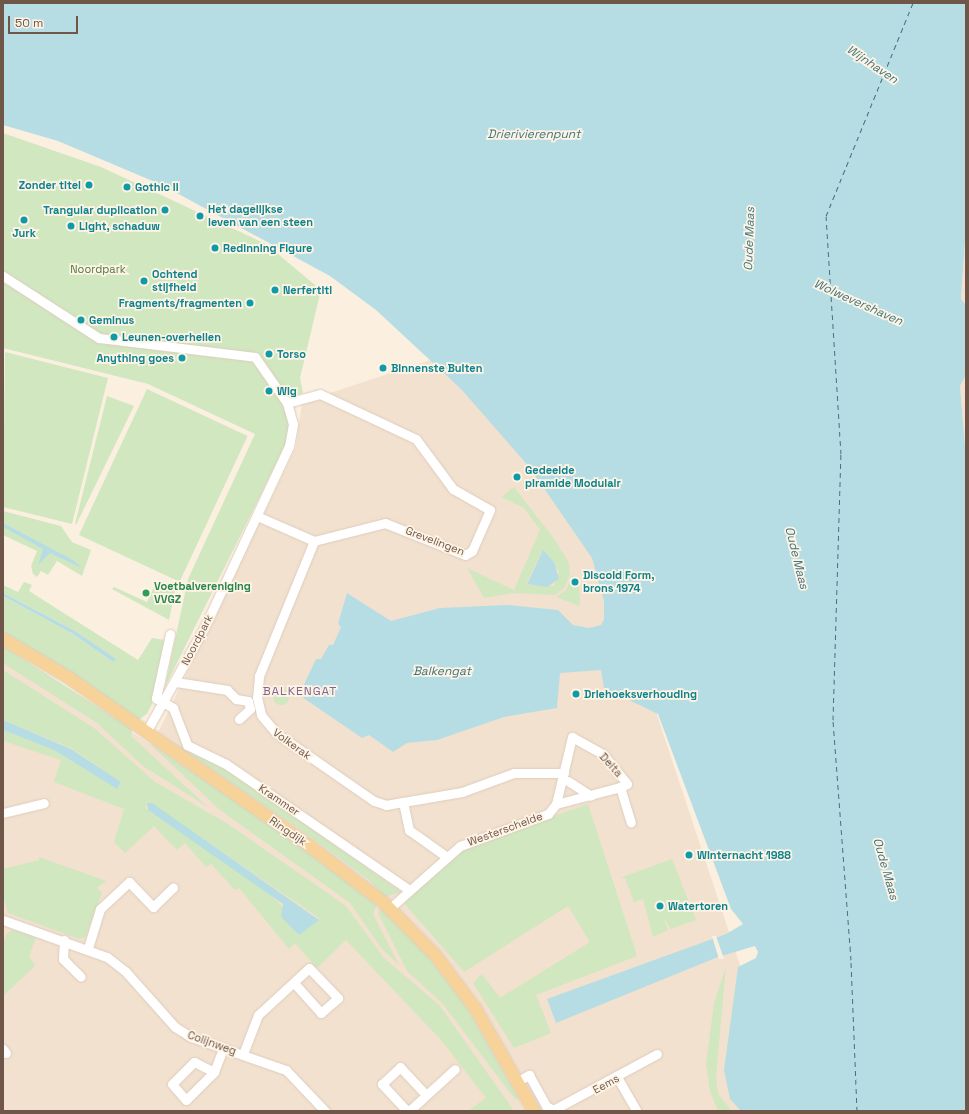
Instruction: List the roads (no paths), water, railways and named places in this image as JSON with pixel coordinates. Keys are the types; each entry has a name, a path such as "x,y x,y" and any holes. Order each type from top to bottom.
{"main road":[{"name":"Ringdijk","path":"3,639 69,678 356,879 390,908 436,956 475,1008 534,1111"}],"street":[{"name":"Noordpark","path":"3,276 99,338 255,357 287,403 292,435 257,516 176,682 146,732"},
{"name":"Grevelingen","path":"287,403 320,394 416,439 453,488 490,510 472,551 465,555 385,523 314,541"},
{"path":"257,516 314,541"},
{"name":"Volkerak","path":"314,541 259,676 257,697 261,715 276,733 374,801 386,805 462,792 514,773 566,777"},
{"path":"164,703 156,696 170,634"},
{"path":"176,682 226,690 236,699 248,701 250,709 239,719"},
{"name":"Krammer","path":"164,703 173,708 187,745 226,764 410,890"},
{"name":"Delta","path":"556,804 566,777 572,737 603,754 627,784 620,787 631,822"},
{"path":"566,777 591,796"},
{"name":"Westerschelde","path":"390,908 447,857 475,838 548,814 556,804 591,796 620,787"},
{"path":"403,802 409,830 447,857"},
{"path":"3,813 44,803"},
{"path":"88,948 100,909 129,882 153,907 173,888"},
{"name":"Colijnweg","path":"3,920 88,948 126,972 175,1027 223,1048 286,1070 325,1111"},
{"path":"64,940 63,959 81,977"},
{"path":"243,1054 258,1015 309,968 338,998 321,1013 294,983"},
{"path":"214,1072 223,1048"},
{"name":"Eems","path":"553,1110 568,1108 657,1054"},
{"path":"426,1095 400,1067 382,1084 408,1111 426,1095 455,1069"},
{"path":"518,1081 529,1075 546,1106 553,1110"},
{"path":"617,1078 637,1111"}],"water":[{"path":"3,3 966,3 966,227 961,299 966,305 966,375 960,386 966,457 966,1111 741,1111 730,1099 724,1070 738,967 756,958 758,952 755,946 718,957 556,1023 547,999 726,934 743,924 731,909 658,714 604,688 601,670 560,673 557,708 504,717 437,740 407,743 393,752 369,735 362,738 299,695 316,659 321,659 329,645 333,645 341,627 338,624 347,593 391,621 440,608 507,605 558,610 573,625 589,628 601,625 604,619 604,601 592,558 530,468 461,389 376,310 330,276 162,185 58,141 3,125"},
{"path":"3,523 73,560 82,568 50,553 38,565 43,549 3,527"},
{"path":"543,550 554,562 559,579 547,587 527,584"},
{"path":"3,593 75,631 116,659 113,662 73,634 3,596"},
{"path":"3,720 71,749 121,782 117,789 54,750 3,730"},
{"path":"147,803 152,803 319,920 299,935 281,917 283,904 148,810"}],"place":[{"name":"Zonder titel","path":"89,185"},
{"name":"Gothic II","path":"127,187"},
{"name":"Trangular duplication","path":"165,210"},
{"name":"Het dagelijkse leven van een steen","path":"200,216"},
{"name":"Jurk","path":"24,220"},
{"name":"Light, schaduw","path":"71,226"},
{"name":"Redinning Figure","path":"215,248"},
{"name":"Ochtend stijfheid","path":"144,281"},
{"name":"Nerfertiti","path":"275,290"},
{"name":"Fragments/fragmenten","path":"250,303"},
{"name":"Geminus","path":"81,320"},
{"name":"Leunen-overhellen","path":"114,337"},
{"name":"Torso","path":"269,354"},
{"name":"Anything goes","path":"182,358"},
{"name":"Binnenste Buiten","path":"383,368"},
{"name":"Wig","path":"269,391"},
{"name":"Gedeelde piramide Modulair","path":"517,477"},
{"name":"Discoid Form, brons 1974","path":"575,582"},
{"name":"Voetbalvereniging VVGZ","path":"146,593"},
{"name":"Driehoeksverhouding","path":"576,694"},
{"name":"Winternacht 1988","path":"689,855"},
{"name":"Watertoren","path":"660,906"}],"district":[{"name":"BALKENGAT","path":"300,692"}],"water label":[{"name":"Wijnhaven","path":"872,65"},
{"name":"Drierivierenpunt","path":"534,135"},
{"name":"Oude Maas","path":"750,239"},
{"name":"Wolwevershaven","path":"858,303"},
{"name":"Oude Maas","path":"796,558"},
{"name":"Balkengat","path":"442,672"},
{"name":"Oude Maas","path":"885,869"}]}
